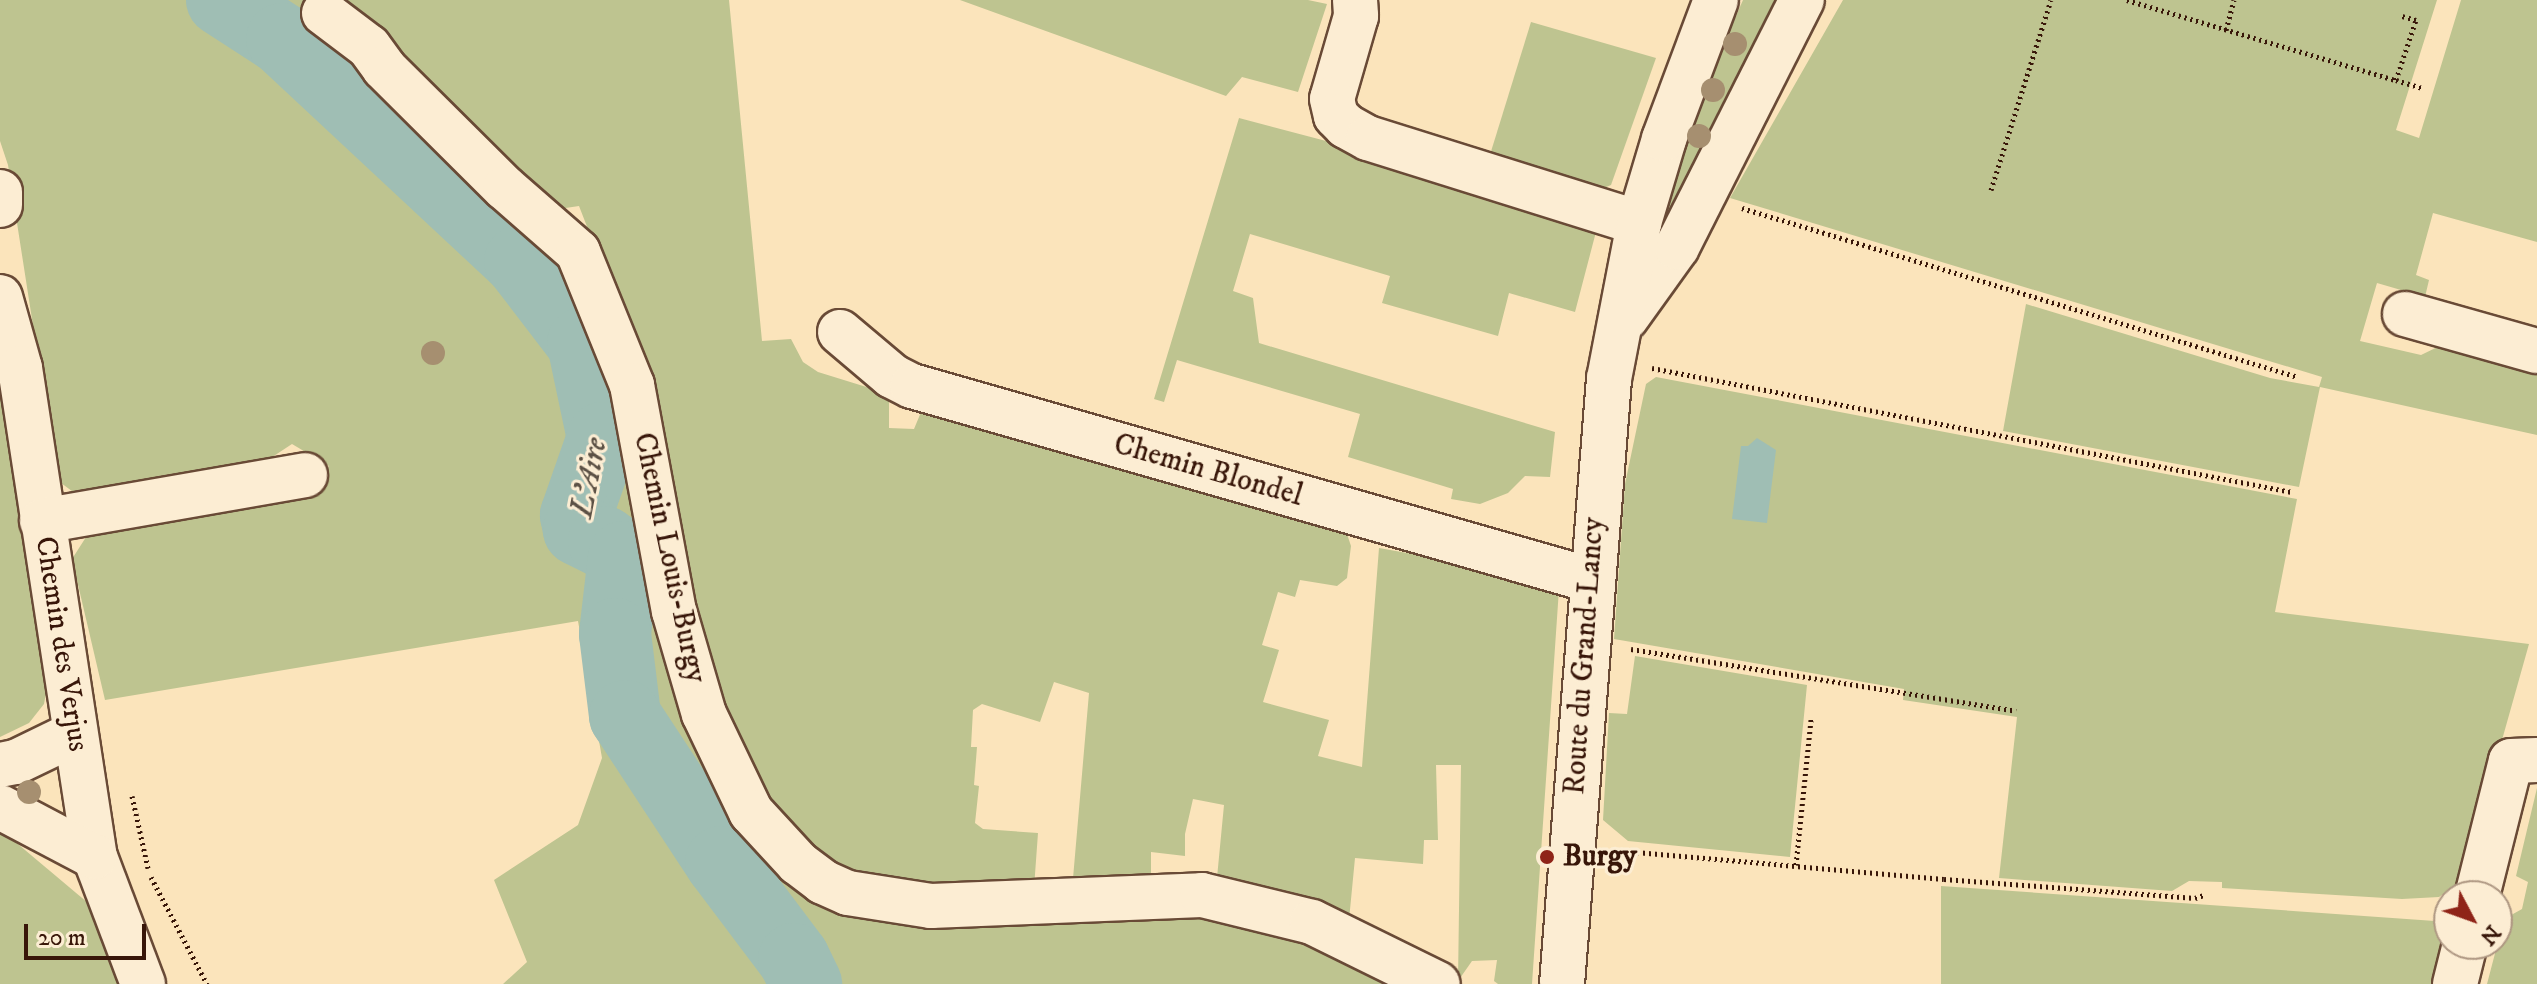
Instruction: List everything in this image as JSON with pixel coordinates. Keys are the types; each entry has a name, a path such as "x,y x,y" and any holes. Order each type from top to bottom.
{"street":[{"path":"1355,0 1356,16 1332,99 1336,116 1346,126 1368,138 1639,223"},
{"name":"Route du Grand-Lancy","path":"1562,984 1591,580 1614,345 1639,223 1664,139 1716,0"},
{"path":"1614,345 1677,247 1802,0"},
{"name":"Chemin Louis-Burgy","path":"324,13 369,47 384,68 505,188 578,252 632,385 674,611 704,714 751,812 798,863 823,882 848,893 931,906 1202,895 1312,922 1438,984"},
{"path":"0,192 0,205"},
{"name":"Chemin des Verjus","path":"0,297 20,368 95,857 143,984"},
{"path":"2405,314 2537,351"},
{"name":"Chemin Blondel","path":"840,332 892,376 912,386 1591,580"},
{"path":"42,521 305,475"},
{"path":"0,765 16,762 74,734"},
{"path":"2483,880 2524,760"},
{"path":"0,807 95,857"},
{"path":"2455,984 2461,960"}],"path":[{"path":"1991,190 2051,0"},
{"path":"2127,0 2422,88"},
{"path":"2226,30 2234,0"},
{"path":"2396,80 2416,20 2402,16"},
{"path":"1703,195 2298,377"},
{"path":"1614,345 2292,492"},
{"path":"1625,648 2016,711"},
{"path":"1796,865 1811,719"},
{"path":"129,783 148,871 207,984"},
{"path":"1609,849 2004,884 2195,898 2204,895"}],"green space":[{"path":"0,0 729,0 762,341 791,339 803,362 818,372 889,394 889,428 914,429 924,405 1345,528 1351,546 1347,578 1337,586 1300,580 1295,597 1278,592 1262,645 1279,650 1263,702 1329,720 1318,756 1362,767 1379,548 1463,563 1559,589 1532,984 1498,984 1494,981 1497,960 1472,961 1458,981 1461,765 1436,765 1438,840 1424,840 1423,864 1355,858 1349,920 1216,888 1224,805 1193,799 1185,834 1185,856 1151,852 1151,886 1072,890 1089,693 1054,682 1040,722 982,704 973,710 971,747 977,747 974,785 979,786 975,823 983,829 1038,833 1034,888 944,890 837,877 791,836 747,772 692,632 642,368 579,206 552,210 626,393 684,681 811,888 1214,907 1297,935 1395,984 503,984 527,962 494,880 578,825 602,758 578,621 105,700 72,559 88,534 300,500 329,466 292,444 251,471 80,497 57,480 8,165 0,141"},
{"path":"960,0 1308,0 1327,4 1298,92 1242,77 1226,96"},
{"path":"1743,0 1788,0 1679,215 1660,230 1704,89"},
{"path":"1843,0 2437,0 2396,130 2419,138 2461,0 2537,0 2537,242 2433,213 2416,275 2429,280 2425,297 2377,283 2360,341 2421,355 2450,341 2537,364 2537,435 2320,387 2299,487 2003,431 2026,304 2270,378 2319,387 2322,377 1730,198"},
{"path":"1531,22 1656,58 1611,185 1589,194 1489,158"},
{"path":"1239,118 1364,151 1597,228 1575,312 1509,293 1498,336 1382,303 1390,276 1250,234 1233,291 1253,298 1259,343 1555,432 1550,477 1525,476 1508,493 1480,504 1451,499 1453,489 1348,457 1360,414 1177,360 1164,402 1154,399"},
{"path":"1656,377 2297,499 2275,612 2529,644 2466,868 2458,880 2433,880 2433,897 2402,899 2222,888 2222,882 2189,881 2172,891 1999,878 2017,717 1903,700 1904,689 1614,639 1625,484 1646,384"},
{"path":"0,392 16,455 49,678 44,704 29,723 0,737"},
{"path":"1635,656 1807,685 1790,857 1628,841 1603,820 1609,713 1627,714"},
{"path":"2537,788 2537,984 2487,984 2493,960 2513,960 2513,914 2522,909 2528,882 2516,876"},
{"path":"0,829 94,908 123,984 0,984"},
{"path":"1941,886 2433,921 2433,960 2442,960 2437,984 1941,984"}],"water":[{"path":"1757,438 1776,450 1767,523 1732,519 1741,446 1748,446"}],"waterway":[{"name":"L'Aire","path":"222,0 282,39 520,261 583,343 603,438 576,515 579,530 604,542 624,557 615,634 625,716 721,862 794,959 806,984"}],"place":[{"name":"Burgy","path":"1547,857"}]}
